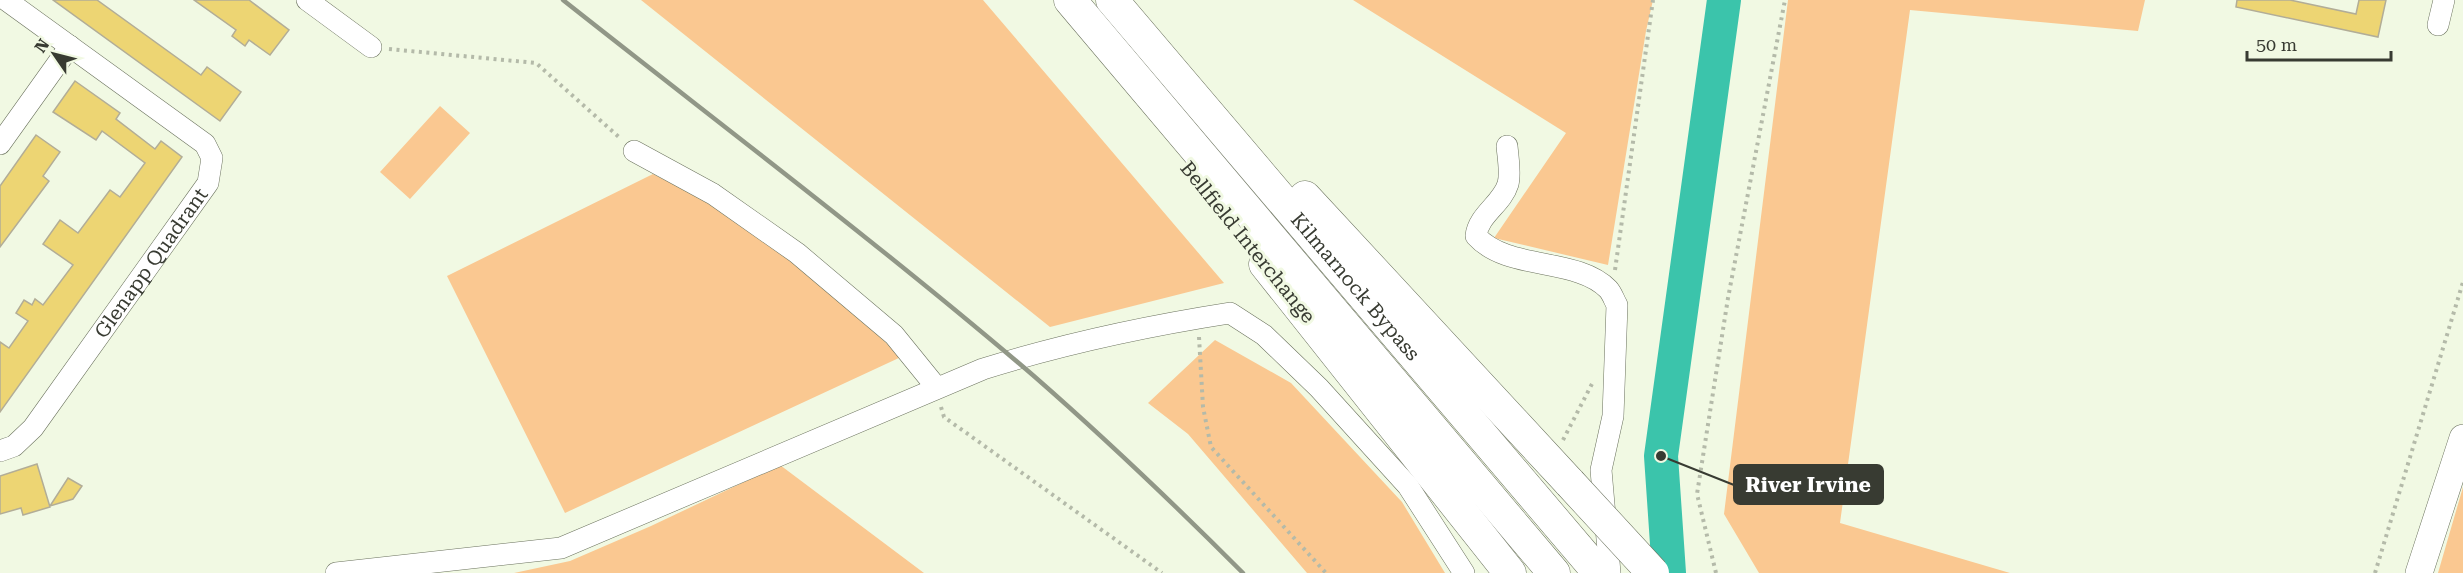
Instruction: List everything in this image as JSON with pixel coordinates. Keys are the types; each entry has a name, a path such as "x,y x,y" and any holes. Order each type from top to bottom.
{"highway":[{"name":"Bellfield Interchange","path":"1060,0 1175,151 1510,573"},
{"name":"Kilmarnock Bypass","path":"1070,0 1554,573"},
{"name":"Kilmarnock Bypass","path":"1112,0 1599,573"},
{"path":"1123,0 1653,573"}],"main road":[{"path":"2420,573 2463,438"}],"street":[{"name":"Glenapp Quadrant","path":"0,451 14,446 33,428 208,183 212,158 205,144 6,0"},
{"path":"307,0 371,47"},
{"path":"2438,25 2444,0"},
{"path":"0,144 70,46"},
{"path":"1508,146 1507,187 1477,227 1476,236 1483,244 1503,254 1592,277 1609,290 1617,305 1613,416 1601,470 1610,573"},
{"path":"634,151 713,194 796,253 894,335 938,388"},
{"path":"336,573 561,548 983,369 1029,354 1230,313 1264,335 1319,388 1408,486 1464,573"}],"path":[{"path":"1611,294 1653,0"},
{"path":"1716,573 1697,494 1728,298 1785,0"},
{"path":"371,47 536,63 634,151"},
{"path":"2376,573 2463,282"},
{"path":"1198,318 1203,407 1211,447 1326,573"},
{"path":"1559,447 1595,377"},
{"path":"938,388 944,417 1162,573"}],"shaded area":[{"path":"641,0 983,0 1224,283 1050,327"},
{"path":"1353,0 1653,0 1608,265 1494,238 1566,133"},
{"path":"1788,0 2145,0 2138,31 1910,10 1840,523 2010,573 1759,573 1724,514"},
{"path":"440,106 470,133 410,199 380,172"},
{"path":"653,174 731,213 832,291 901,357 565,513 447,276"},
{"path":"1215,340 1291,383 1402,502 1445,573 1307,573 1188,434 1148,403"},
{"path":"780,465 924,573 514,573 570,561 651,526"},
{"path":"2463,487 2463,573 2438,573"}],"building":[{"path":"53,0 97,0 201,75 207,67 241,92 220,121"},
{"path":"194,0 249,0 289,30 270,55 249,40 245,46 232,36 236,30"},
{"path":"2237,0 2290,0 2356,14 2359,0 2386,0 2378,37 2236,7"},
{"path":"75,81 120,113 116,119 155,149 161,141 182,157 0,412 0,342 9,348 28,321 16,313 24,300 32,305 35,299 43,305 73,265 43,244 60,220 78,233 110,190 120,197 145,163 102,131 96,140 53,112"},
{"path":"36,135 60,152 43,176 49,181 0,247 0,186"},
{"path":"37,464 50,507 23,515 21,508 0,514 0,476"},
{"path":"68,478 82,486 73,499 50,506"}],"waterway":[{"path":"1669,573 1661,456 1724,0"}],"railway":[{"path":"563,0 860,233 977,328 1088,425 1243,573"}],"place":[{"name":"River Irvine","path":"1661,456"}]}
